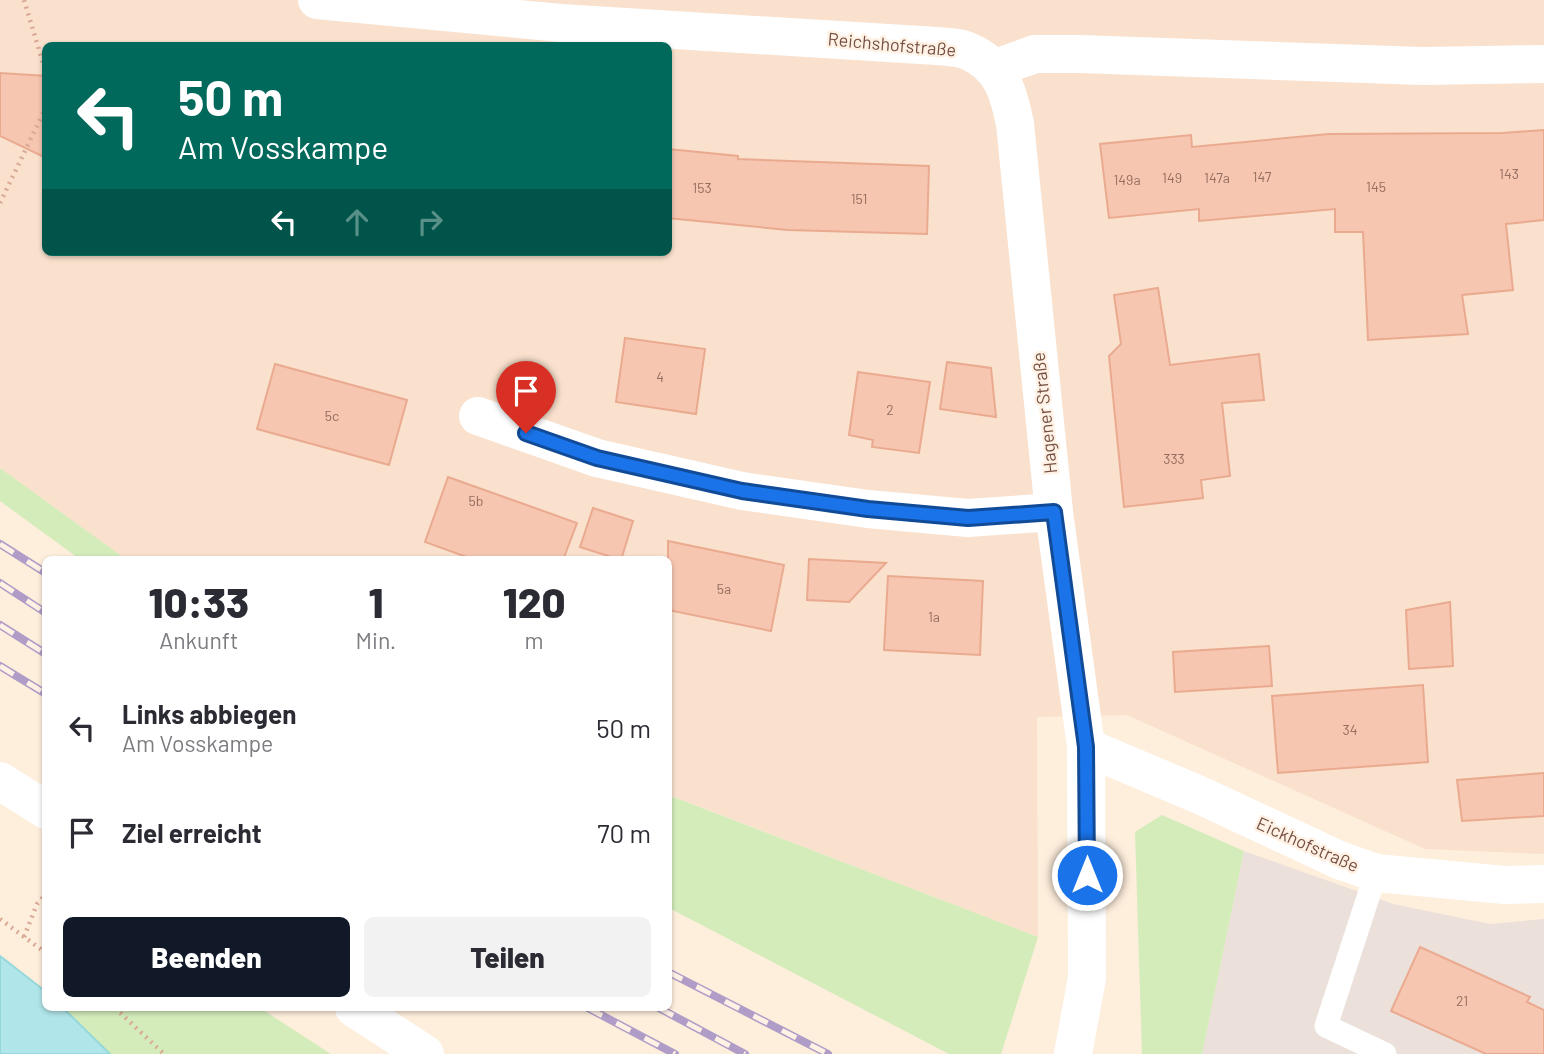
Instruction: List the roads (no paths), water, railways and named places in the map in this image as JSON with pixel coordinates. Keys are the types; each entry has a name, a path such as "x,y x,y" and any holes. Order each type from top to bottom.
{"street":[{"name":"Reichshofstraße","path":"317,0 561,23 937,46 970,51 993,69"},
{"path":"993,69 1035,54 1423,66 1544,64"},
{"name":"Hagener Straße","path":"993,69 1008,90 1015,124 1054,512 1086,747 1087,978 1073,1054"},
{"path":"478,416 597,458 742,491 868,509 968,518 1054,512"},
{"name":"Eickhofstraße","path":"1086,747 1202,796 1339,860 1376,873 1505,885 1544,884"},
{"path":"0,781 42,807"},
{"path":"359,1011 425,1054"}],"lane":[{"path":"1376,873 1326,1026 1385,1054"}],"water":[{"path":"0,956 42,989 42,1011 66,1011 110,1054 0,1054"}],"railway":[{"path":"0,544 42,570"},
{"path":"0,583 42,610"},
{"path":"0,625 42,651"},
{"path":"0,666 42,692"},
{"path":"672,974 828,1054"},
{"path":"594,1011 675,1054"},
{"path":"665,1011 745,1054"}]}
